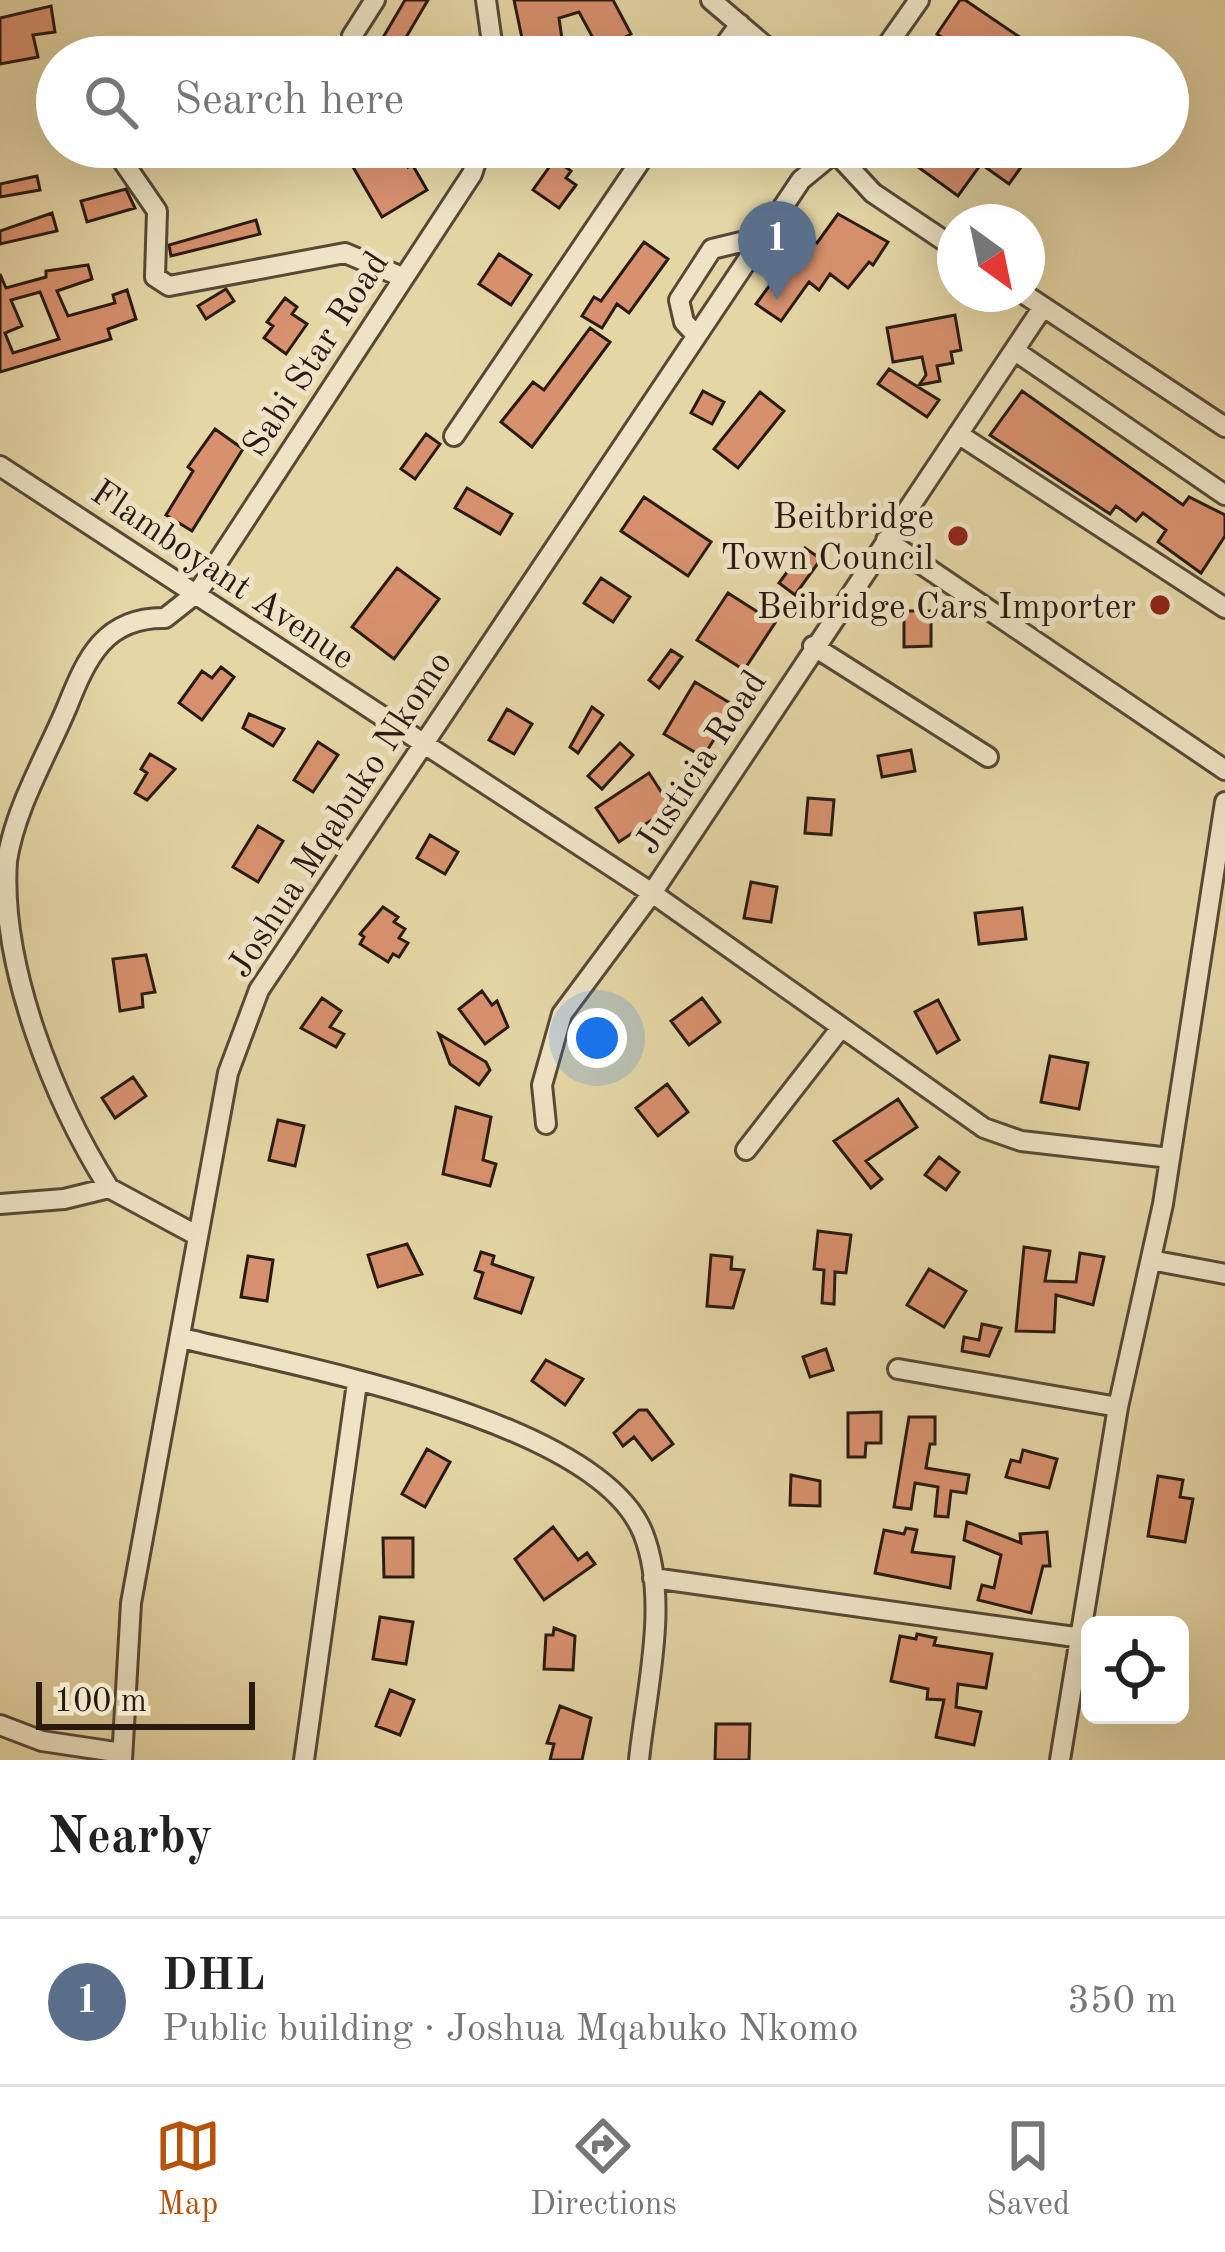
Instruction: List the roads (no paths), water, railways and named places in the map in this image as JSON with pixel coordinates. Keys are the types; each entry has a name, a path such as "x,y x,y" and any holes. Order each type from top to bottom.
{"street":[{"path":"352,36 375,0"},
{"path":"486,0 491,36"},
{"path":"711,0 754,36"},
{"path":"893,36 919,0"},
{"path":"731,36 740,24"},
{"path":"127,168 157,211 155,277 169,286 345,253 402,277"},
{"name":"Sabi Star Road","path":"198,592 474,168"},
{"path":"454,436 636,168"},
{"name":"Joshua Mqabuko Nkomo","path":"122,1756 131,1603 228,1073 259,990 419,744 801,180 815,168"},
{"path":"851,168 873,193 937,236"},
{"path":"696,335 684,322 679,300 712,249 741,242 754,249"},
{"path":"1045,308 1225,427"},
{"name":"Justicia Road","path":"546,1124 542,1084 562,1014 652,893 1040,312"},
{"path":"1015,351 1225,495"},
{"path":"958,434 1225,608"},
{"name":"Flamboyant Avenue","path":"0,466 652,893 840,1029 1004,1137 1170,1158"},
{"path":"886,540 1225,770"},
{"path":"198,592 166,618 140,618 103,637 84,665 14,827 6,863 17,982 49,1078 109,1188 198,1236"},
{"path":"813,646 988,757"},
{"path":"1085,1616 1118,1407 1170,1158 1225,802"},
{"path":"746,1150 840,1029"},
{"path":"0,1204 109,1188"},
{"path":"1151,1260 1225,1274"},
{"path":"182,1338 503,1425 570,1457 631,1512 641,1529 653,1577 639,1760"},
{"path":"898,1369 1118,1407"},
{"path":"304,1760 357,1383"},
{"path":"653,1577 1081,1638"},
{"path":"1060,1760 1081,1644"},
{"path":"0,1725 42,1741 122,1756"}],"place":[{"name":"DHL","path":"777,300"},
{"name":"Beitbridge Town Council","path":"958,536"},
{"name":"Beibridge Cars Importer","path":"1160,605"}]}
